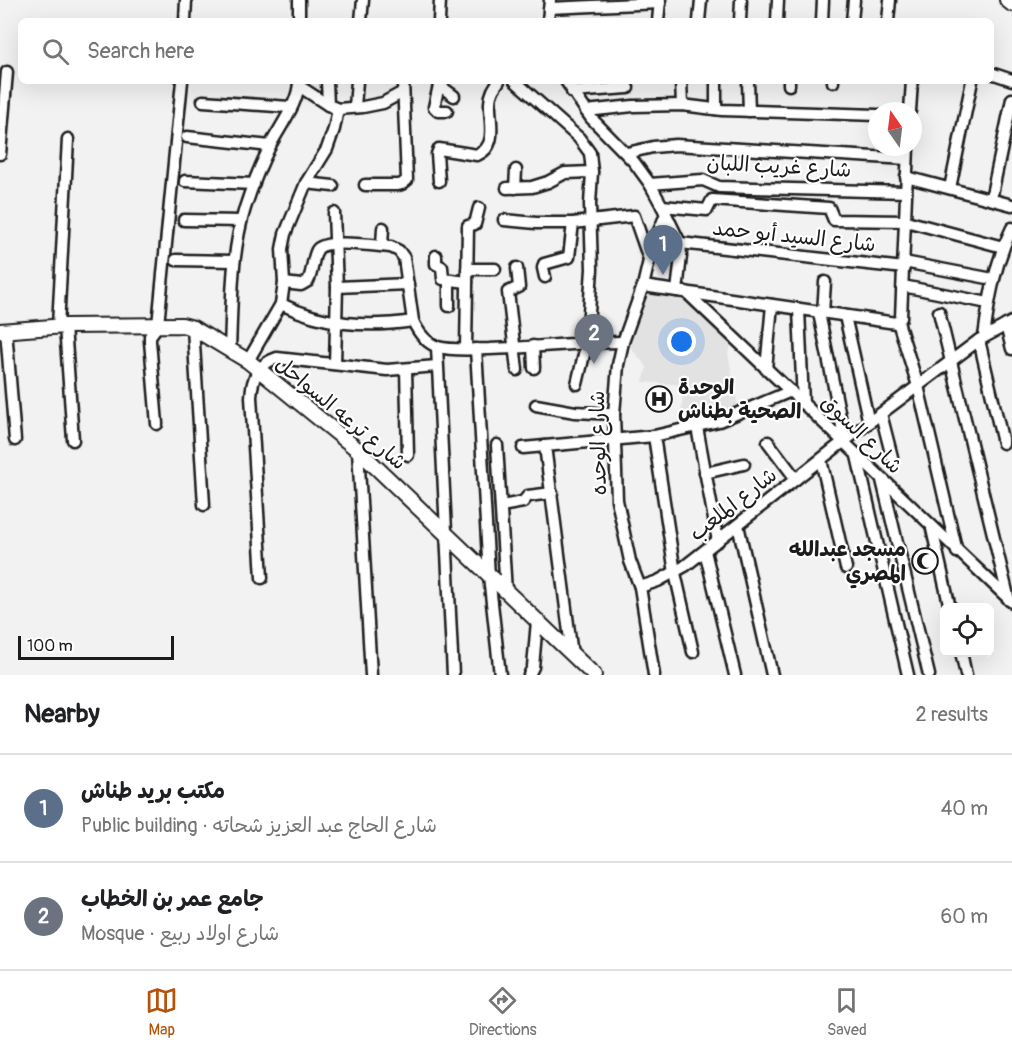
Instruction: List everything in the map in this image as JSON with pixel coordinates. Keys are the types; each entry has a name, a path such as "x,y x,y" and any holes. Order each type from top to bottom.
{"main road":[{"path":"1007,0 1012,3"},
{"name":"شارع ترعه السواحل","path":"3,331 61,326 182,325 193,328 230,349 358,450 594,675"}],"street":[{"path":"185,18 186,0"},
{"path":"299,0 299,18"},
{"path":"362,18 363,0"},
{"path":"439,18 440,0"},
{"path":"699,18 700,0"},
{"path":"740,18 741,0"},
{"path":"777,18 778,0"},
{"path":"822,18 823,0"},
{"path":"852,18 854,0"},
{"path":"888,18 890,0"},
{"path":"549,4 660,2 658,18"},
{"path":"0,154 7,72"},
{"path":"994,74 1012,80"},
{"path":"157,424 150,336 158,325 182,84"},
{"path":"230,349 234,261 241,221 270,146 291,107 299,84 333,107 383,103 403,86"},
{"path":"262,578 251,396 253,366 281,304 284,283 281,258 285,234 306,183 327,149 334,129 333,107 328,84"},
{"path":"355,107 357,84"},
{"path":"439,84 434,107 438,111 447,111"},
{"path":"440,84 454,96"},
{"path":"439,181 437,154 439,149 477,154 481,153 490,139 493,126 491,96 497,84"},
{"path":"518,84 585,145 590,153 592,269 586,342 577,384"},
{"path":"568,84 586,111 627,153 650,184 680,243 682,291"},
{"path":"681,84 682,105"},
{"path":"716,84 716,109"},
{"path":"748,84 748,111"},
{"path":"911,102 912,84"},
{"path":"950,188 971,84"},
{"path":"365,185 398,185 406,180 403,86"},
{"path":"572,92 628,88"},
{"path":"991,199 1012,99"},
{"path":"203,101 291,107"},
{"path":"586,111 633,106 682,105 748,111 868,115"},
{"path":"187,137 270,146"},
{"path":"490,139 502,143"},
{"path":"68,140 61,326 73,440"},
{"path":"627,153 652,147 676,146 908,159 901,318 894,322 643,286"},
{"path":"516,170 511,188 540,185 565,173 592,172"},
{"path":"906,177 1012,205"},
{"name":"شارع غريب اللبان","path":"650,184 703,180 719,187 906,192"},
{"path":"185,181 254,184"},
{"path":"306,183 333,186"},
{"path":"664,210 707,210 712,200 829,208 834,220 906,221 1003,247"},
{"path":"478,208 474,224 468,226 467,282 489,576 500,675"},
{"name":"شارع الوحده","path":"654,675 640,587 630,561 617,500 614,414 618,365 623,342 643,286 664,210"},
{"path":"334,213 337,286 336,364"},
{"path":"504,220 573,223 635,216 649,259"},
{"path":"183,220 241,221"},
{"path":"545,277 543,266 555,266 569,257 573,223"},
{"path":"382,246 383,228"},
{"path":"1004,443 982,339 993,279 1003,247 1012,228"},
{"path":"284,283 305,284 310,278 317,249 322,245 336,243 391,247 399,251 404,258 413,321 422,336 436,347 513,348 586,342 623,342"},
{"name":"شارع السيد أبو حمد","path":"680,243 904,265 993,279"},
{"path":"436,256 436,264 442,266 443,278 467,282"},
{"path":"176,260 234,261"},
{"path":"517,268 519,287 508,292 517,370"},
{"path":"467,269 495,269"},
{"path":"449,280 449,306"},
{"path":"825,282 821,313 844,442"},
{"path":"337,286 408,284"},
{"path":"903,286 988,303"},
{"name":"شارع السوق","path":"682,291 1011,601"},
{"path":"281,304 298,312 336,323 370,325 413,321"},
{"path":"766,369 772,305"},
{"path":"799,309 803,404"},
{"path":"939,312 1011,601"},
{"path":"845,316 869,423"},
{"path":"894,322 918,386 957,552"},
{"path":"1009,323 1012,349"},
{"name":"شارع الملعب","path":"640,587 675,573 951,361 1009,323"},
{"path":"193,328 204,504"},
{"path":"3,331 15,440"},
{"path":"533,346 534,368"},
{"path":"436,347 453,675"},
{"path":"253,366 277,358 387,370 437,366"},
{"path":"406,369 408,455"},
{"path":"523,448 654,436 697,427 743,413 791,392"},
{"path":"536,405 614,414"},
{"path":"881,414 892,457"},
{"path":"697,427 718,541"},
{"path":"654,436 675,573 693,652"},
{"path":"768,442 796,479"},
{"path":"497,445 506,592"},
{"path":"545,446 572,655"},
{"path":"358,450 372,675"},
{"path":"856,455 908,675"},
{"path":"821,460 846,568"},
{"path":"705,473 744,464"},
{"path":"882,480 929,675"},
{"path":"501,506 523,502 528,496 552,493"},
{"path":"738,525 772,675"},
{"path":"931,527 949,603"},
{"path":"705,551 735,675"},
{"path":"529,675 533,667 537,621"},
{"path":"962,657 966,675"}],"shaded area":[{"path":"646,291 683,295 733,342 728,353 739,412 680,427 684,385 643,382 647,367 625,341"}],"place":[{"name":"مكتب بريد طناش","path":"663,275"},
{"name":"جامع عمر بن الخطاب","path":"594,364"},
{"name":"الوحدة الصحية بطناش","path":"659,399"},
{"name":"مسجد عبدالله المصري","path":"925,561"}]}
